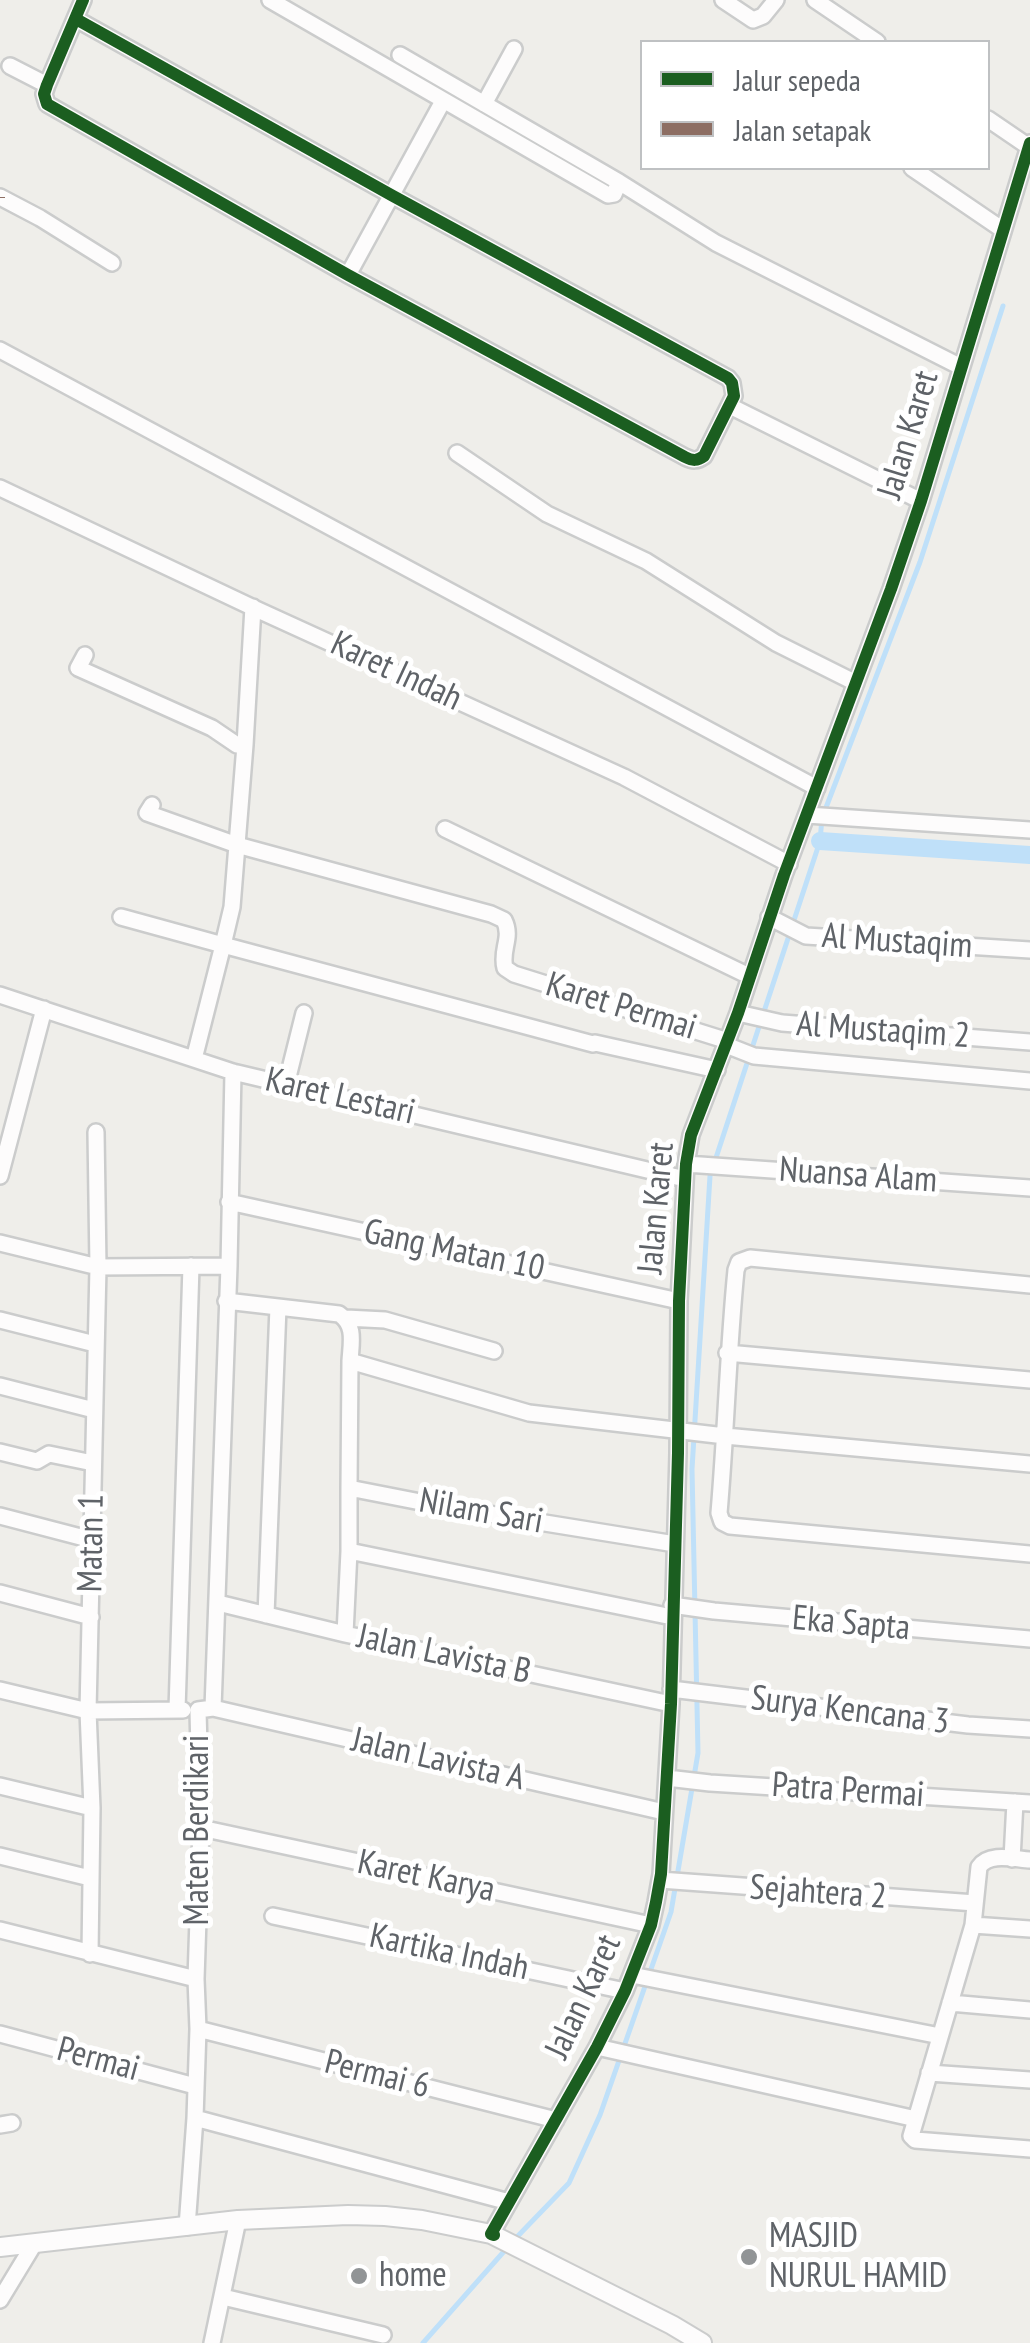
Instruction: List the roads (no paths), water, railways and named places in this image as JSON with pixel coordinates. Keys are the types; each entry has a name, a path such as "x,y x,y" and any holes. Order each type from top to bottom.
{"street":[{"path":"76,19 728,378 734,389 730,406 704,456 692,460 348,275 46,104 47,85 82,0"},
{"path":"270,0 608,195 614,194 619,182"},
{"path":"723,0 753,20 763,16 776,0"},
{"path":"815,0 874,40"},
{"path":"484,104 514,48"},
{"path":"400,54 716,243 962,367"},
{"path":"10,66 47,85"},
{"path":"348,275 443,102"},
{"path":"990,119 1029,145"},
{"name":"Jalan Karet","path":"493,2235 556,2120 602,2049 635,1975 664,1881 664,1812 671,1778 674,1694 675,1544 683,1432 679,1301 691,1135 743,1014 749,976 921,500 1029,145"},
{"path":"915,170 1003,230"},
{"path":"0,197 112,263"},
{"path":"0,350 817,788"},
{"path":"730,406 921,500"},
{"path":"456,454 547,514 646,561 736,621 856,683"},
{"name":"Karet Indah","path":"0,488 624,777 789,864"},
{"path":"194,1059 232,908 253,607"},
{"path":"85,655 78,668 245,746"},
{"path":"152,805 148,813 237,846"},
{"path":"810,815 1030,830"},
{"path":"445,829 749,976"},
{"name":"Karet Permai","path":"237,846 491,914 504,920 509,930 503,962 514,974 754,1056 1030,1081"},
{"path":"121,917 593,1044 716,1070"},
{"name":"Al Mustaqim","path":"773,918 806,936 1030,950"},
{"name":"Karet Lestari","path":"0,995 233,1072 688,1169"},
{"path":"0,1176 44,1009"},
{"path":"286,1085 304,1013"},
{"name":"Al Mustaqim 2","path":"743,1014 782,1023 1030,1042"},
{"name":"Maten Berdikari","path":"187,2226 195,2118 206,1709 218,1603 233,1072"},
{"name":"Matan 1","path":"90,1954 92,1808 88,1711 98,1267 96,1132"},
{"name":"Nuansa Alam","path":"688,1169 730,1167 1030,1188"},
{"name":"Gang Matan 10","path":"229,1202 679,1301"},
{"path":"0,1243 98,1267 229,1266"},
{"path":"1030,1284 750,1258 739,1262 727,1353 719,1513 722,1522 730,1526 1030,1554"},
{"path":"177,1710 191,1266"},
{"path":"226,1301 384,1320 494,1351"},
{"path":"266,1614 278,1307"},
{"path":"345,1634 351,1330 346,1318"},
{"path":"0,1320 95,1344"},
{"path":"727,1353 1030,1380"},
{"path":"350,1361 529,1413 722,1436 1030,1464"},
{"path":"0,1386 94,1410"},
{"path":"0,1452 37,1461 49,1454 93,1464"},
{"name":"Nilam Sari","path":"349,1488 675,1544"},
{"path":"0,1516 92,1540"},
{"name":"Eka Sapta","path":"349,1551 675,1610 1030,1640"},
{"path":"0,1594 92,1617"},
{"name":"Jalan Lavista B","path":"218,1603 345,1634 674,1694"},
{"name":"Jalan Lavista A","path":"0,1690 88,1711 206,1709 664,1812"},
{"name":"Surya Kencana 3","path":"674,1694 713,1694 1030,1730"},
{"name":"Patra Permai","path":"671,1778 1022,1802"},
{"path":"0,1786 92,1808"},
{"path":"1012,1859 1022,1802"},
{"name":"Karet Karya","path":"201,1828 651,1925"},
{"path":"0,1856 90,1878"},
{"path":"1030,1860 990,1858 979,1867 973,1926 912,2133 916,2140 1030,2148"},
{"name":"Sejahtera 2","path":"664,1881 975,1903"},
{"name":"Kartika Indah","path":"273,1916 625,1991"},
{"path":"973,1926 1030,1929"},
{"path":"0,1930 196,1979"},
{"path":"635,1975 940,2036"},
{"path":"950,2002 1030,2010"},
{"name":"Permai 6","path":"198,2029 556,2120"},
{"name":"Permai","path":"0,2034 195,2086"},
{"path":"602,2049 916,2119"},
{"path":"929,2073 1030,2080"},
{"path":"195,2118 509,2202"},
{"path":"0,2248 238,2220 385,2216 422,2220 493,2235 702,2343"},
{"path":"212,2343 238,2220"},
{"path":"0,2300 34,2244"},
{"path":"223,2297 383,2335"}],"waterway":[{"path":"514,2240 569,2183 600,2115 671,1912 698,1753 692,1469 710,1176 820,841 822,818 920,562 1003,306"},
{"path":"820,841 1030,855"},
{"path":"423,2343 507,2248"}],"place":[{"name":"MASJID NURUL HAMID","path":"749,2257"},
{"name":"home","path":"359,2276"}]}
